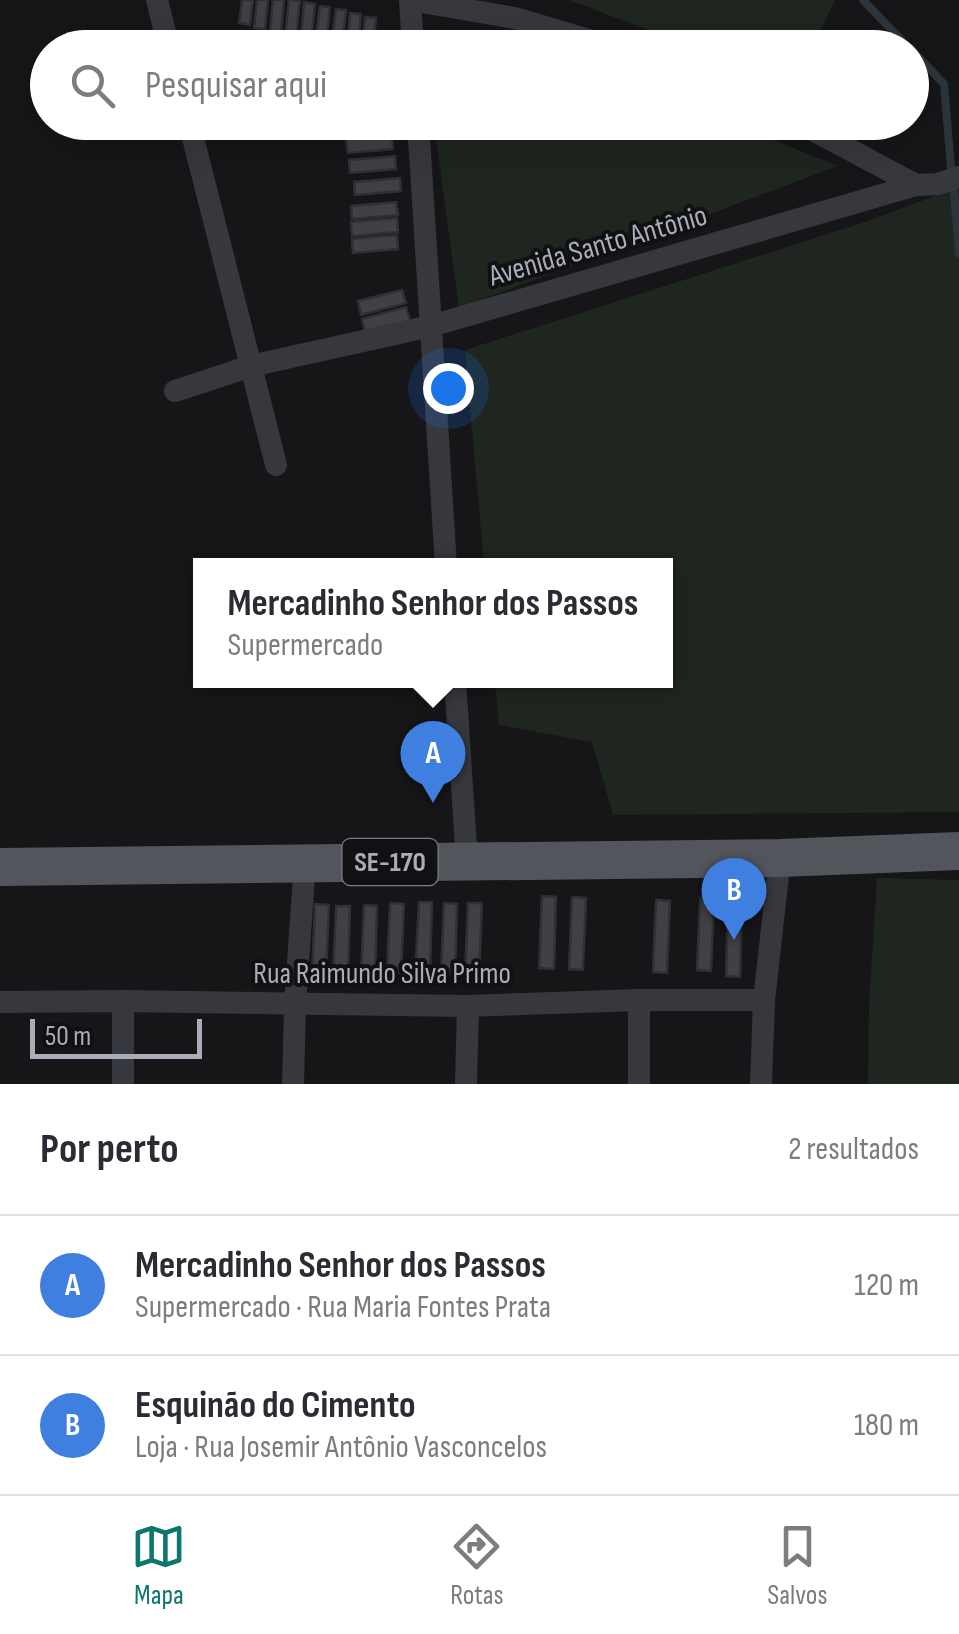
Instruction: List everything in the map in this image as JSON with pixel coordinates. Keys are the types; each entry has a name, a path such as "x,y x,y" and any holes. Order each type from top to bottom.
{"main road":[{"name":"SE-170","path":"0,867 780,858 959,850"}],"street":[{"path":"157,0 164,30"},
{"path":"412,30 410,0 515,18 555,30"},
{"path":"193,140 276,465"},
{"path":"419,140 445,558"},
{"path":"832,140 916,184"},
{"name":"Avenida Santo Antônio","path":"176,392 252,366 430,326 916,184 938,184 959,177"},
{"path":"456,688 467,862"},
{"path":"761,1084 764,1000 780,858"},
{"path":"293,1084 305,862"},
{"path":"638,1084 639,1000"},
{"name":"Rua Raimundo Silva Primo","path":"0,1002 468,1006 764,1000"},
{"path":"123,1002 123,1084"},
{"path":"466,1084 468,1006"}],"shaded area":[{"path":"569,0 835,0 821,30 648,30"},
{"path":"436,140 773,140 838,166 459,308"},
{"path":"959,187 959,812 613,815 592,742 499,725 496,688 673,688 673,558 483,558 465,350 865,222"},
{"path":"877,878 959,880 959,1084 868,1084"}],"building":[{"path":"242,0 253,0 250,25 239,23"},
{"path":"257,0 268,0 265,29 254,28"},
{"path":"273,0 284,0 281,30 270,30"},
{"path":"289,0 300,1 297,30 286,30"},
{"path":"304,2 315,4 312,30 302,30"},
{"path":"320,6 330,7 327,30 317,30"},
{"path":"336,9 346,10 344,30 333,30"},
{"path":"350,13 361,14 360,30 349,30"},
{"path":"365,17 376,18 375,30 364,30"},
{"path":"346,140 392,140 393,149 348,153"},
{"path":"395,156 396,169 350,173 349,160"},
{"path":"400,178 401,191 355,195 354,182"},
{"path":"396,202 398,215 352,219 351,206"},
{"path":"397,218 398,232 352,236 351,222"},
{"path":"397,235 398,249 353,253 352,239"},
{"path":"402,290 406,303 361,315 358,301"},
{"path":"406,307 410,321 365,332 362,319"},
{"path":"542,896 556,897 554,969 539,968"},
{"path":"572,897 586,898 583,970 569,969"},
{"path":"700,898 714,899 711,971 697,970"},
{"path":"656,900 670,901 667,973 653,972"},
{"path":"419,902 432,902 430,974 415,974"},
{"path":"390,903 404,904 401,976 387,975"},
{"path":"444,903 457,904 455,976 441,975"},
{"path":"468,903 482,903 479,976 465,975"},
{"path":"315,904 329,905 326,977 312,976"},
{"path":"728,904 742,905 740,977 726,976"},
{"path":"364,905 377,906 375,978 361,977"},
{"path":"336,906 350,906 348,978 333,978"}],"waterway":[{"path":"863,0 892,30"},
{"path":"929,68 944,84 951,168"},
{"path":"954,192 959,253"}],"place":[{"name":"Mercadinho Senhor dos Passos","path":"433,803"},
{"name":"Esquinão do Cimento","path":"734,940"}]}
